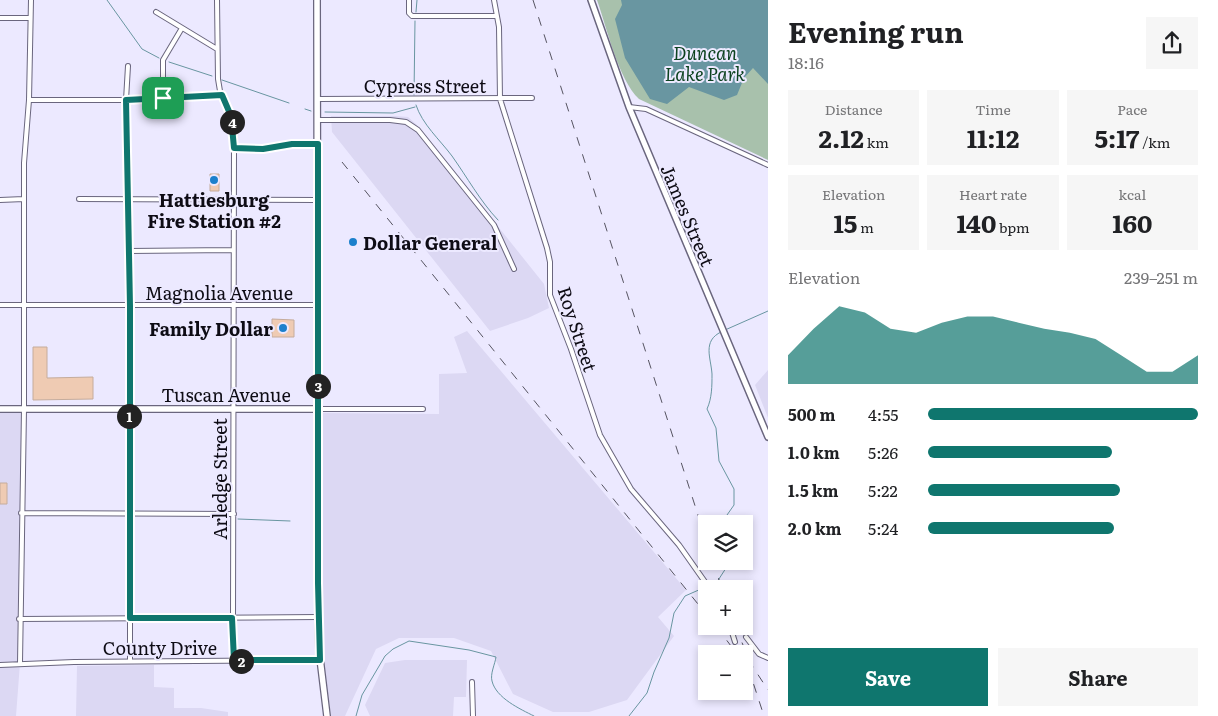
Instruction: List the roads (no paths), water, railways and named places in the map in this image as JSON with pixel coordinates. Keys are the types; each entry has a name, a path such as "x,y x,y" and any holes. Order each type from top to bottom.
{"main road":[{"path":"318,0 318,618 320,660 327,716"},
{"name":"Tuscan Avenue","path":"0,410 318,409"}],"street":[{"path":"20,663 19,619 24,409 24,199 25,147 29,100 31,0"},
{"name":"Arledge Street","path":"217,0 218,79 222,95 231,116 234,148 232,250 234,514 232,618 234,660"},
{"path":"409,0 410,15 497,16"},
{"name":"Roy Street","path":"494,0 497,16 500,98 547,248 550,262 550,295 571,348 600,435 631,489 679,545 705,580"},
{"name":"James Street","path":"591,0 629,107 768,437"},
{"path":"156,12 217,48"},
{"path":"0,18 30,18"},
{"path":"163,98 163,60 182,28"},
{"path":"128,66 126,100 130,306 128,410 130,661"},
{"path":"29,100 126,100 222,95"},
{"name":"Cypress Street","path":"318,99 532,98"},
{"path":"629,107 646,109 768,165"},
{"path":"318,120 390,120 406,122 418,130 494,225 514,269"},
{"path":"234,148 263,149 292,144 318,144"},
{"path":"0,200 24,199"},
{"path":"79,199 318,200"},
{"path":"129,251 232,250"},
{"name":"Magnolia Avenue","path":"0,305 318,305"},
{"name":"Tuscan Avenue","path":"318,409 423,409"},
{"path":"21,514 234,514"},
{"path":"19,619 318,618"},
{"path":"733,635 735,642"},
{"path":"746,637 759,654 768,658"},
{"name":"County Drive","path":"0,665 130,661 320,660"},
{"path":"472,682 473,716"}],"waterway":[{"path":"107,0 142,49 159,58"},
{"path":"416,12 417,0"},
{"path":"414,95 415,21"},
{"path":"169,62 212,76"},
{"path":"222,80 289,103"},
{"path":"416,105 427,125 498,220"},
{"path":"325,112 393,113 415,107"},
{"path":"305,109 311,111"},
{"path":"725,330 768,311"},
{"path":"721,332 711,340 709,350 712,383 707,409 716,428 719,461 734,489 734,505 727,515"},
{"path":"238,519 290,521"},
{"path":"218,535 229,526"},
{"path":"629,716 647,693 669,638 674,613 685,596 717,582 725,570"},
{"path":"356,716 362,695 385,656 393,649 409,641 469,650 496,657 492,675 494,687 503,698 534,716"}],"railway":[{"path":"533,0 698,515"},
{"path":"342,162 698,604"},
{"path":"716,570 719,580"},
{"path":"723,635 730,645"},
{"path":"739,635 751,664 768,690"},
{"path":"753,682 764,716"}],"place":[{"name":"Hattiesburg Fire Station #2","path":"214,180"},
{"name":"Dollar General","path":"353,242"},
{"name":"Family Dollar","path":"283,328"}],"park label":[{"name":"Duncan Lake Park","path":"705,62"}]}
